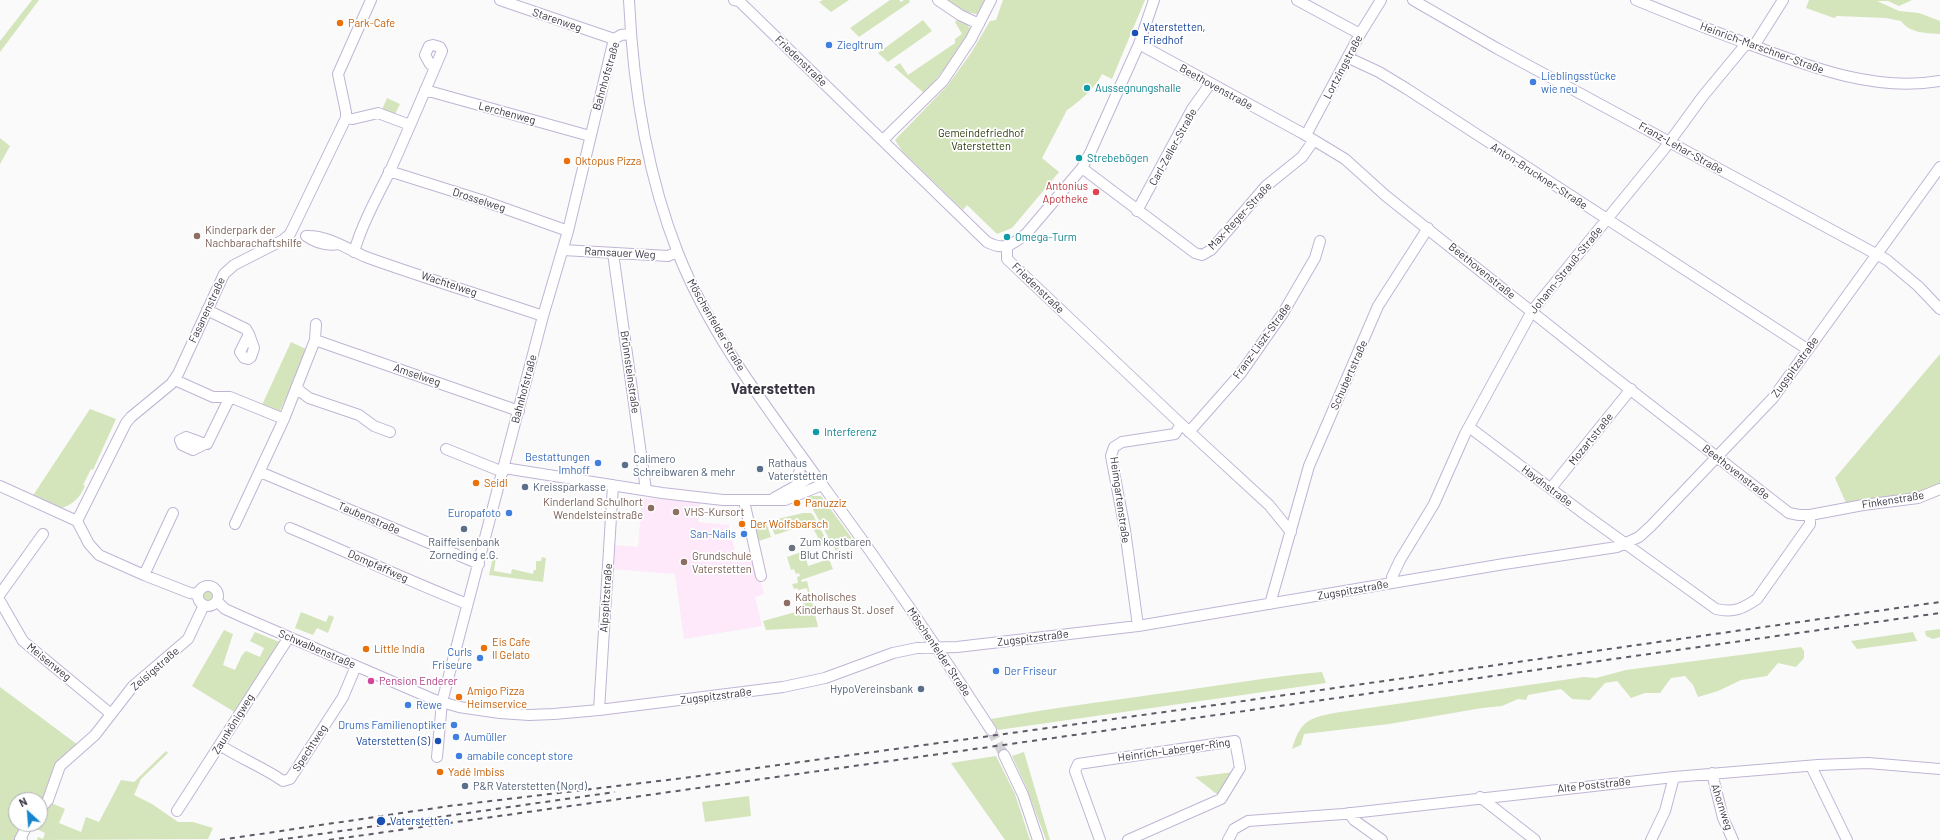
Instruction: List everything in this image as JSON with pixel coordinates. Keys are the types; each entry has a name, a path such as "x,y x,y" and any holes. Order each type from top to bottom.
{"street":[{"path":"371,0 338,74 346,118 353,119 378,113 410,125"},
{"name":"Starenweg","path":"500,0 614,39"},
{"name":"Möschenfelder Straße","path":"629,0 630,38 635,90 647,147 662,207 678,252 704,308 738,366 937,647 991,730"},
{"name":"Friedenstraße","path":"734,0 739,1 988,242 996,247 1007,246 1007,259 1180,424 1269,505 1290,532"},
{"path":"938,0 960,15 979,24"},
{"path":"883,140 943,81 971,39 991,0"},
{"path":"1007,246 1015,243 1026,234 1082,168 1094,145 1139,44 1154,0"},
{"path":"1297,0 1360,34"},
{"name":"Lortzingstraße","path":"1310,137 1360,34 1381,0"},
{"name":"Franz-Lehar-Straße","path":"1413,0 1498,49 1887,260 1918,286 1940,309"},
{"name":"Heinrich-Marschner-Straße","path":"1636,0 1750,45 1831,73 1870,81 1911,84 1940,81"},
{"name":"Johann-Strauß-Straße","path":"1392,583 1392,577 1400,560 1434,504 1469,427 1532,311 1670,141 1703,96 1750,45 1783,0"},
{"name":"Bahnhofstraße","path":"437,757 442,702 543,316 568,231 614,39 621,35 630,38"},
{"name":"Beethovenstraße","path":"1139,44 1210,84 1310,137 1345,159 1386,196 1789,513 1810,515 1844,508"},
{"name":"Anton-Bruckner-Straße","path":"1349,58 1379,72 1407,89 1606,220 1807,349"},
{"path":"354,252 366,221 436,66"},
{"name":"Carl-Zeller-Straße","path":"1138,211 1192,109 1210,84"},
{"name":"Lerchenweg","path":"425,90 590,136"},
{"name":"Fasanenstraße","path":"77,521 126,423 175,380 224,274 230,268 284,240 290,234 346,118"},
{"name":"Max-Reger-Straße","path":"1082,168 1195,253 1202,254 1211,250 1266,186 1302,157 1310,137"},
{"name":"Zugspitzstraße","path":"442,702 459,707 529,715 599,710 786,686 825,678 893,653 917,648 956,647 1138,626 1617,547 1626,544 1639,537 1651,526 1773,398 1940,167"},
{"name":"Drosselweg","path":"389,171 481,200 568,231"},
{"name":"Schubertstraße","path":"1290,532 1309,466 1374,316 1428,228"},
{"name":"Wachtelweg","path":"290,234 306,236 313,235 338,244 354,252 543,316"},
{"name":"Franz-Liszt-Straße","path":"1189,432 1240,373 1283,313 1315,258 1320,241"},
{"name":"Ramsauer Weg","path":"562,250 668,256 678,252"},
{"name":"Brünnsteinstraße","path":"613,253 646,490"},
{"path":"207,310 242,326 249,334"},
{"path":"235,524 284,419 315,340 316,324"},
{"name":"Amselweg","path":"315,340 519,411"},
{"path":"175,380 213,397 230,397 284,419"},
{"path":"296,388 308,398 359,415 374,426 390,432"},
{"name":"Mozartstraße","path":"1551,488 1631,389"},
{"path":"205,444 207,444 230,397"},
{"name":"Heimgartenstraße","path":"1138,626 1124,530 1111,456 1114,447 1122,442 1175,434 1180,424"},
{"name":"Haydnstraße","path":"1469,427 1626,544"},
{"path":"446,449 503,470 699,498 744,501 785,500 822,485"},
{"path":"797,484 802,457"},
{"name":"Taubenstraße","path":"260,472 479,564"},
{"path":"771,500 815,475"},
{"name":"Alpspitzstraße","path":"599,710 613,485"},
{"path":"0,486 77,521 89,544 99,554 144,575 198,594"},
{"name":"Finkenstraße","path":"1844,508 1918,498 1940,489"},
{"path":"744,501 762,576"},
{"path":"144,575 173,513"},
{"path":"1626,544 1716,609 1729,612 1744,608 1757,599 1810,524 1810,515"},
{"name":"Dompfaffweg","path":"290,528 467,604"},
{"path":"1270,604 1290,532"},
{"path":"0,594 43,534"},
{"path":"212,586 218,594 216,601 211,605 204,605 200,602 198,594 202,587 212,586"},
{"name":"Schwalbenstraße","path":"216,601 228,610 288,637 419,694 442,702"},
{"name":"Zeisigstraße","path":"48,800 58,769 95,735 133,686 188,639 204,605"},
{"name":"Meisenweg","path":"1,606 23,641 111,714"},
{"name":"Zaunkönigweg","path":"177,811 288,637"},
{"name":"Spechtweg","path":"220,745 242,759 263,768 283,781 290,779 343,696 356,666"},
{"name":"Heinrich-Laberger-Ring","path":"1100,840 1075,771 1078,764 1235,741 1240,768 1221,799 1128,840"},
{"path":"1004,755 1023,795 1038,840"},
{"name":"Alte Poststraße","path":"1228,840 1234,829 1248,821 1349,813 1480,797 1712,773 1868,763 1940,769"},
{"path":"1811,766 1847,840"},
{"name":"Ahornweg","path":"1712,773 1723,818 1733,840"},
{"path":"1651,840 1665,811 1674,777"},
{"path":"1480,797 1535,840"},
{"path":"1349,813 1354,820 1382,840"},
{"path":"22,840 20,839 24,832"}],"shaded area":[{"name":"Grundschule Vaterstetten","path":"642,498 700,502 698,522 729,525 735,553 753,551 764,594 755,597 762,626 684,639 675,574 611,569 613,545 638,547"}],"green space":[{"path":"32,0 39,0 0,52 0,41"},
{"path":"823,0 849,0 831,12 819,2"},
{"path":"890,0 899,0 901,2 904,0 909,0 910,2 859,37 850,28"},
{"path":"948,0 987,0 980,15 963,11 948,3"},
{"name":"Gemeindefriedhof Vaterstetten","path":"1003,0 1145,0 1112,79 1102,74 1087,94 1067,110 1042,158 1059,172 1012,228 997,234 967,205 963,210 902,151 895,140 948,85 971,53 990,21 996,20"},
{"path":"1809,0 1912,0 1899,6 1888,1 1877,1 1899,11 1919,13 1940,21 1940,34 1918,32 1909,28 1901,21 1886,18 1837,16 1834,18 1806,8"},
{"path":"958,19 965,22 971,30 957,55 924,93 894,67 900,63 908,75 955,43 955,39 962,34 955,22"},
{"path":"923,20 932,31 888,62 878,53"},
{"path":"387,98 400,104 395,114 381,112"},
{"path":"0,138 10,146 0,164"},
{"path":"291,342 308,350 279,413 262,405"},
{"path":"1940,354 1940,485 1907,497 1846,503 1835,478"},
{"path":"90,409 116,419 93,470 91,469 83,485 85,486 78,498 69,505 60,509 32,497"},
{"path":"821,496 854,541 846,545 844,543 836,551 806,497"},
{"path":"803,513 811,513 813,515 828,543 821,545 815,532 809,527 800,527 775,535 769,521"},
{"path":"766,522 771,537 756,542 752,524"},
{"path":"804,551 808,566 829,559 833,569 801,580 802,582 807,581 818,627 766,630 763,621 803,610 802,604 810,602 807,588 798,590 797,588 794,589 792,584 798,583 797,577 800,576 799,573 796,574 794,569 791,570 787,557"},
{"path":"493,557 496,557 494,571 511,574 512,569 533,574 534,570 536,570 536,561 541,561 542,557 546,558 543,582 489,575"},
{"path":"206,591 210,591 212,592 212,600 206,601 203,598 203,594"},
{"path":"301,612 326,622 329,615 334,617 328,633 317,628 313,635 295,628"},
{"path":"1940,629 1940,637 1933,639 1926,636 1925,631"},
{"path":"224,630 233,634 223,665 235,670 242,655 246,651 260,657 264,648 250,641 255,632 282,643 236,713 192,686"},
{"path":"1913,632 1917,641 1857,649 1851,641"},
{"path":"1801,647 1804,651 1804,658 1796,667 1778,663 1767,676 1741,680 1718,691 1698,697 1693,685 1685,676 1671,678 1660,693 1645,693 1631,698 1617,681 1605,683 1590,700 1572,699 1561,689 1528,695 1526,700 1518,699 1502,706 1389,724 1304,734 1301,745 1292,749 1298,733 1306,723 1311,719 1334,713 1584,677 1596,678 1626,670"},
{"path":"1322,672 1326,683 998,730 991,719 1260,679"},
{"path":"0,687 78,745 48,793 8,792 8,832 20,832 15,840 0,840"},
{"path":"166,751 168,753 141,779 134,795 152,804 178,822 193,822 213,828 208,839 37,840 38,837 43,839 45,833 43,832 48,832 49,802 65,809 59,823 81,832 86,817 99,822 121,780 134,782"},
{"path":"1024,752 1050,840 1046,840 1027,789 1012,756"},
{"path":"996,756 1015,794 1030,840 1005,840 951,763"},
{"path":"1234,772 1218,795 1195,777"},
{"path":"749,796 751,816 705,822 702,802"}],"tunnel":[{"path":"991,730 1004,755"}],"railway":[{"path":"220,840 449,806 684,778 1208,706 1940,602"},
{"path":"329,840 1940,613"},
{"path":"278,840 615,792"}],"place":[{"name":"Park-Cafe","path":"340,23"},
{"name":"Vaterstetten, Friedhof","path":"1135,33"},
{"name":"Ziegltrum","path":"829,45"},
{"name":"Lieblingsstücke wie neu","path":"1533,82"},
{"name":"Aussegnungshalle","path":"1087,88"},
{"name":"Strebebögen","path":"1079,158"},
{"name":"Oktopus Pizza","path":"567,161"},
{"name":"Antonius Apotheke","path":"1096,192"},
{"name":"Kinderpark der Nachbarachaftshilfe","path":"197,236"},
{"name":"Omega-Turm","path":"1007,237"},
{"name":"Interferenz","path":"816,432"},
{"name":"Bestattungen Imhoff","path":"598,463"},
{"name":"Calimero Schreibwaren & mehr","path":"625,465"},
{"name":"Rathaus Vaterstetten","path":"760,469"},
{"name":"Seidl","path":"476,483"},
{"name":"Kreissparkasse","path":"525,487"},
{"name":"Panuzziz","path":"797,503"},
{"name":"Kinderland Schulhort Wendelsteinstraße","path":"651,508"},
{"name":"VHS-Kursort","path":"676,512"},
{"name":"Europafoto","path":"509,513"},
{"name":"Der Wolfsbarsch","path":"742,524"},
{"name":"Raiffeisenbank Zorneding e.G.","path":"464,529"},
{"name":"San-Nails","path":"744,534"},
{"name":"Zum kostbaren Blut Christi","path":"792,548"},
{"name":"Grundschule Vaterstetten","path":"684,562"},
{"name":"Katholisches Kinderhaus St. Josef","path":"787,603"},
{"name":"Eis Cafe Il Gelato","path":"484,648"},
{"name":"Little India","path":"366,649"},
{"name":"Curls Friseure","path":"480,658"},
{"name":"Der Friseur","path":"996,671"},
{"name":"Pension Enderer","path":"371,681"},
{"name":"HypoVereinsbank","path":"921,689"},
{"name":"Amigo Pizza Heimservice","path":"459,697"},
{"name":"Rewe","path":"408,705"},
{"name":"Drums Familienoptiker","path":"454,725"},
{"name":"Aumüller","path":"456,737"},
{"name":"Vaterstetten (S)","path":"438,741"},
{"name":"amabile concept store","path":"459,756"},
{"name":"Yadê Imbiss","path":"440,772"},
{"name":"P&R Vaterstetten (Nord)","path":"465,786"},
{"name":"Vaterstetten","path":"381,821"}],"district":[{"name":"Vaterstetten","path":"773,389"}]}
